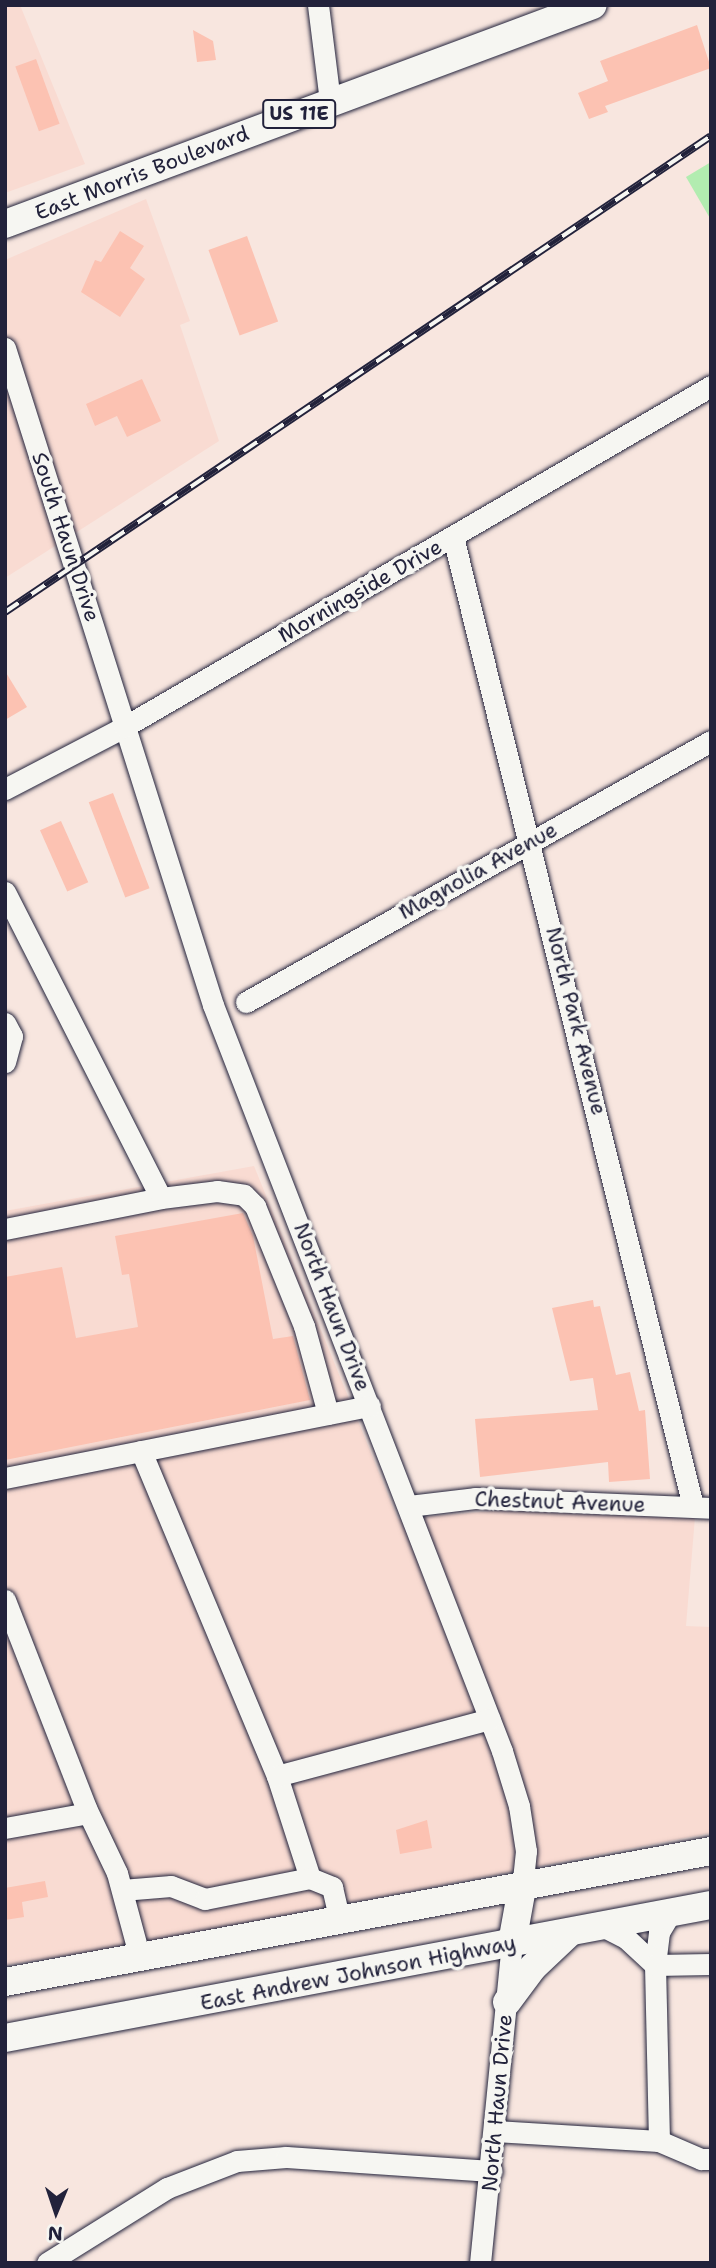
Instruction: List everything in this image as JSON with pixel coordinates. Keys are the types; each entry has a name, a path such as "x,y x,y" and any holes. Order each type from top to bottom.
{"main road":[{"name":"East Morris Boulevard","path":"5,224 593,5"},
{"path":"5,1982 522,1888 711,1850"},
{"path":"512,1943 522,1888"},
{"name":"East Andrew Johnson Highway","path":"5,2038 711,1905"},
{"path":"507,2002 533,1966 570,1932"}],"street":[{"path":"318,5 331,102"},
{"name":"South Haun Drive","path":"5,348 124,727"},
{"name":"Morningside Drive","path":"5,789 124,727 711,386"},
{"name":"North Park Avenue","path":"453,537 702,1507"},
{"name":"North Haun Drive","path":"124,727 213,1005 490,1719 519,1806 526,1851 522,1888"},
{"name":"Magnolia Avenue","path":"246,1002 711,741"},
{"path":"5,892 161,1198"},
{"path":"5,1023 12,1036 5,1062"},
{"path":"5,1229 161,1198 234,1191 255,1206 304,1326 328,1414"},
{"path":"5,1478 370,1406"},
{"path":"141,1451 278,1776 310,1878"},
{"name":"Chestnut Avenue","path":"409,1506 475,1498 702,1507"},
{"path":"5,1600 88,1813 122,1890 140,1958"},
{"path":"278,1776 490,1719"},
{"path":"5,1828 88,1813"},
{"path":"122,1890 171,1885 205,1899 310,1878 332,1887 340,1921"},
{"path":"659,2141 655,1965 659,1932 671,1912"},
{"path":"603,1926 627,1939 655,1965 711,1964"},
{"name":"North Haun Drive","path":"480,2263 492,2171 512,1943"},
{"path":"495,2131 659,2141 701,2159 711,2159"},
{"path":"47,2263 167,2188 237,2161 286,2157 492,2171"}],"shaded area":[{"path":"5,5 20,5 85,164 5,193"},
{"path":"146,199 190,321 180,325 219,441 5,578 5,260"},
{"path":"254,1166 398,1519 504,1510 695,1517 686,1626 711,1627 711,1833 122,1947 5,1965 5,1211"}],"green space":[{"path":"711,162 711,220 686,177"}],"building":[{"path":"697,25 711,68 605,106 608,112 589,119 578,93 608,81 600,61"},
{"path":"193,30 213,41 216,60 197,62"},
{"path":"36,59 60,124 39,131 15,67"},
{"path":"120,231 144,246 130,268 145,279 120,317 81,292 95,260 101,262"},
{"path":"247,236 278,322 240,336 208,250"},
{"path":"142,379 161,421 127,437 117,416 95,426 86,404"},
{"path":"5,671 27,707 5,720"},
{"path":"113,793 150,888 125,898 89,802"},
{"path":"61,821 88,882 67,892 40,830"},
{"path":"243,1213 253,1236 273,1339 293,1336 310,1400 5,1460 5,1277 62,1267 76,1338 138,1327 129,1274 122,1275 115,1236"},
{"path":"593,1300 594,1307 600,1306 616,1375 630,1372 639,1411 645,1410 650,1479 609,1482 608,1462 480,1477 475,1419 598,1410 593,1378 570,1381 552,1308"},
{"path":"427,1820 432,1848 400,1854 396,1830"},
{"path":"45,1881 48,1897 22,1902 24,1917 5,1920 5,1888"}],"railway":[{"path":"5,612 711,136"}]}
